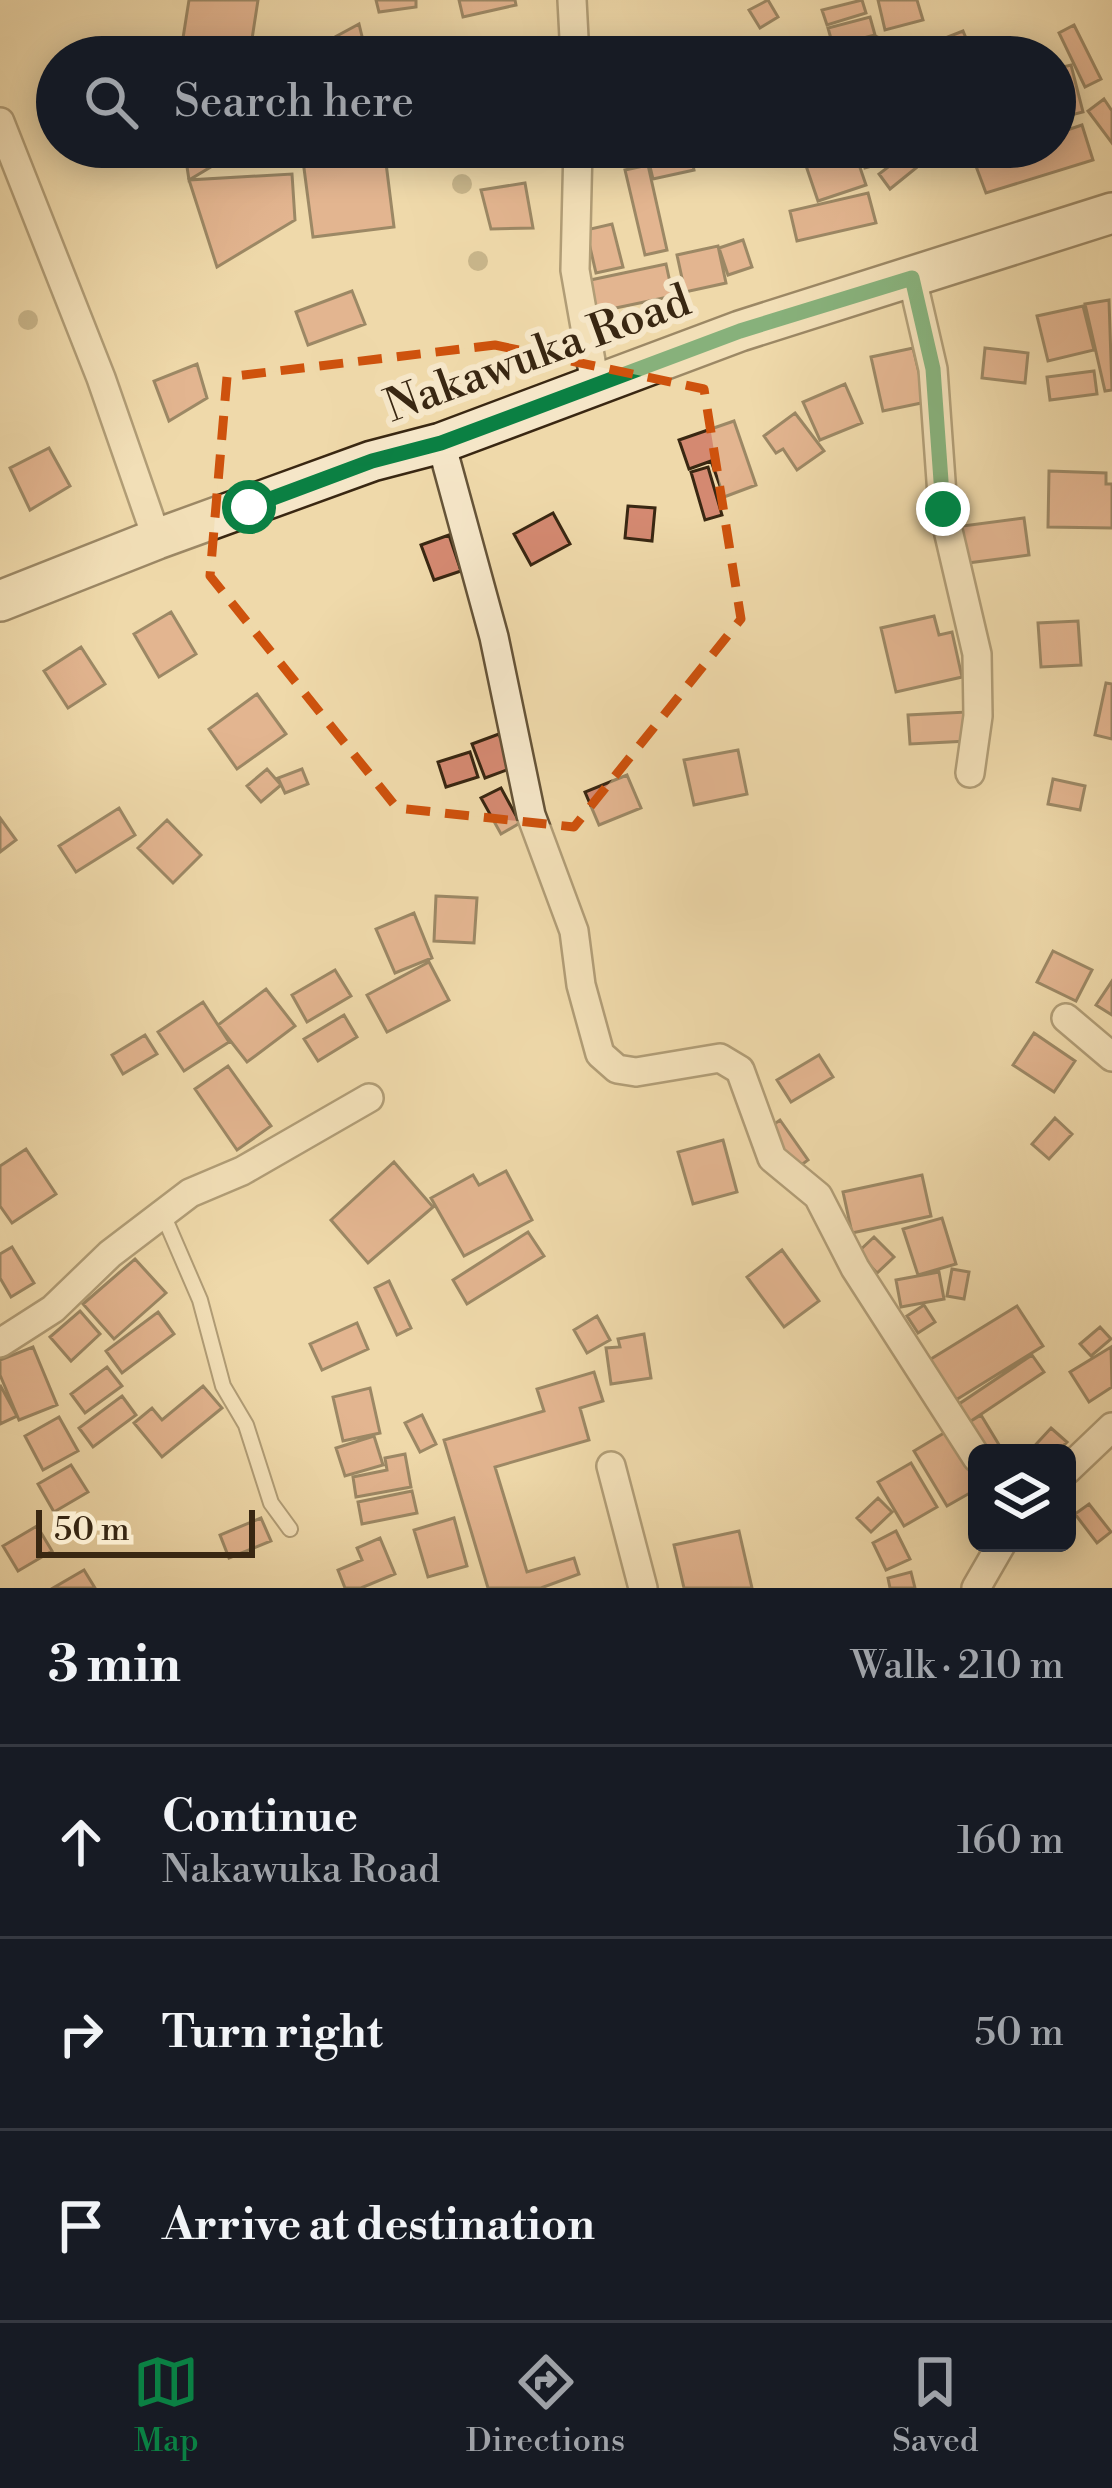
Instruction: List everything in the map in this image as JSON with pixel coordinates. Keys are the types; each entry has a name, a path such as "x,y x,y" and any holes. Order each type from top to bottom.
{"main road":[{"name":"Nakawuka Road","path":"0,601 157,539 372,461 441,443 740,331 1112,213"}],"street":[{"path":"572,0 574,36"},
{"path":"0,122 101,378 157,539"},
{"path":"577,168 574,270 595,384"},
{"path":"912,278 933,369 943,509 977,654 978,716 970,773"},
{"path":"441,443 494,637 531,815 574,931 581,985 600,1054 617,1069 636,1072 720,1058 740,1070 772,1158 818,1196 855,1268 968,1444"},
{"path":"1066,1018 1112,1058"},
{"path":"0,1343 53,1309 162,1212 369,1098"},
{"path":"1076,1461 1112,1427"},
{"path":"611,1466 644,1588"},
{"path":"976,1588 997,1552"}],"lane":[{"path":"162,1212 200,1300 223,1386 246,1425 271,1503 290,1529"}],"highlighted area":[{"path":"495,345 704,389 741,619 574,827 397,808 210,576 227,377"}],"building":[{"path":"189,0 258,0 252,36 183,36"},
{"path":"376,0 416,0 416,7 379,12"},
{"path":"459,0 515,0 516,5 463,17"},
{"path":"768,0 778,17 760,28 749,10"},
{"path":"862,0 866,13 827,25 822,10"},
{"path":"878,0 917,0 923,20 885,30"},
{"path":"870,17 875,35 830,36 828,28"},
{"path":"359,24 362,36 337,36"},
{"path":"1074,25 1101,79 1085,87 1076,68 1076,36 1059,33"},
{"path":"1076,85 1083,112 1076,114"},
{"path":"1104,99 1112,111 1112,143 1088,111"},
{"path":"1082,125 1093,160 1076,165 1076,127"},
{"path":"187,168 209,168 189,180"},
{"path":"304,168 387,168 394,227 313,237"},
{"path":"649,168 667,250 645,255 625,170"},
{"path":"650,168 694,168 694,170 653,179"},
{"path":"807,168 860,168 866,185 818,201"},
{"path":"887,168 916,168 890,189 879,174"},
{"path":"977,168 1067,168 986,193"},
{"path":"292,174 295,220 217,267 189,180"},
{"path":"525,183 533,228 491,229 481,190"},
{"path":"868,193 876,223 797,241 790,211"},
{"path":"612,224 623,267 596,273 586,230"},
{"path":"743,240 752,267 728,275 719,248"},
{"path":"718,246 726,283 685,292 677,255"},
{"path":"666,264 673,296 587,314 581,282"},
{"path":"352,291 365,324 308,345 296,312"},
{"path":"1109,300 1112,390 1105,391 1085,304"},
{"path":"1083,306 1094,350 1048,361 1037,316"},
{"path":"913,348 926,402 883,411 871,357"},
{"path":"985,348 1028,353 1025,383 982,378"},
{"path":"197,364 207,398 169,421 154,381"},
{"path":"1094,371 1097,394 1050,400 1047,377"},
{"path":"845,384 862,423 820,440 803,402"},
{"path":"795,413 824,451 797,470 783,449 776,453 764,436"},
{"path":"734,421 756,485 724,497 711,461 689,469 679,440"},
{"path":"49,448 70,486 30,510 10,468"},
{"path":"708,467 722,515 705,520 691,472"},
{"path":"1049,471 1106,473 1106,484 1112,484 1112,528 1048,527"},
{"path":"628,506 655,508 652,541 625,538"},
{"path":"553,513 570,544 531,565 514,534"},
{"path":"1024,518 1029,555 960,564 955,527"},
{"path":"449,535 461,571 434,580 421,545"},
{"path":"171,612 196,654 159,677 134,634"},
{"path":"934,616 939,635 952,632 962,677 896,692 881,628"},
{"path":"1078,621 1081,665 1041,667 1038,623"},
{"path":"81,647 105,684 68,708 44,671"},
{"path":"1106,683 1112,684 1112,739 1095,735"},
{"path":"257,694 286,734 237,769 209,729"},
{"path":"967,712 968,741 910,744 908,715"},
{"path":"499,734 512,768 485,778 472,744"},
{"path":"738,750 747,794 694,805 684,760"},
{"path":"470,752 478,777 446,787 438,762"},
{"path":"267,769 281,785 261,802 247,786"},
{"path":"302,769 308,784 285,793 278,778"},
{"path":"627,775 641,808 599,825 585,792"},
{"path":"1053,779 1085,786 1080,810 1048,804"},
{"path":"501,788 520,823 501,834 481,798"},
{"path":"119,808 135,835 76,872 59,846"},
{"path":"0,818 16,840 0,852"},
{"path":"167,820 201,855 173,883 138,848"},
{"path":"436,896 477,898 474,943 434,941"},
{"path":"414,913 432,958 395,973 376,929"},
{"path":"1053,951 1092,970 1076,1001 1037,982"},
{"path":"429,962 449,1000 387,1032 367,995"},
{"path":"335,970 351,996 307,1022 292,995"},
{"path":"1112,981 1112,1015 1096,1005"},
{"path":"266,989 295,1026 247,1062 218,1025"},
{"path":"203,1002 229,1042 184,1071 158,1032"},
{"path":"344,1015 357,1037 318,1061 304,1039"},
{"path":"1034,1033 1075,1061 1054,1092 1013,1065"},
{"path":"145,1035 157,1054 123,1074 112,1055"},
{"path":"819,1055 833,1077 791,1102 777,1080"},
{"path":"228,1066 271,1126 237,1150 195,1089"},
{"path":"1055,1118 1072,1134 1049,1159 1032,1144"},
{"path":"780,1120 808,1160 792,1172 763,1132"},
{"path":"723,1140 737,1192 693,1204 678,1152"},
{"path":"26,1149 56,1194 12,1223 0,1206 0,1166"},
{"path":"394,1162 433,1207 368,1263 331,1220"},
{"path":"506,1171 532,1220 464,1256 431,1198 473,1175 479,1185"},
{"path":"922,1175 931,1216 852,1233 843,1192"},
{"path":"942,1218 956,1264 918,1275 903,1229"},
{"path":"528,1232 544,1256 467,1304 453,1280"},
{"path":"874,1237 894,1257 877,1273 858,1252"},
{"path":"12,1247 34,1283 11,1297 0,1278 0,1254"},
{"path":"782,1250 819,1301 784,1327 747,1277"},
{"path":"135,1259 166,1293 114,1339 83,1304"},
{"path":"952,1269 969,1272 964,1299 947,1296"},
{"path":"939,1272 944,1299 901,1307 896,1280"},
{"path":"389,1281 411,1328 397,1335 375,1288"},
{"path":"924,1305 935,1322 918,1333 907,1316"},
{"path":"1017,1306 1043,1346 951,1403 926,1362"},
{"path":"80,1311 100,1334 71,1361 50,1337"},
{"path":"158,1312 174,1334 122,1373 106,1351"},
{"path":"597,1316 610,1340 587,1353 574,1330"},
{"path":"357,1323 368,1349 322,1370 310,1344"},
{"path":"1100,1327 1111,1339 1091,1356 1080,1344"},
{"path":"644,1334 651,1378 611,1384 606,1348 620,1347 618,1339"},
{"path":"33,1347 57,1405 19,1420 0,1375 0,1360"},
{"path":"1111,1347 1112,1387 1089,1402 1070,1372"},
{"path":"1032,1355 1044,1372 968,1423 956,1406"},
{"path":"107,1367 122,1386 85,1413 71,1394"},
{"path":"594,1372 603,1401 580,1408 589,1440 495,1467 527,1572 574,1558 579,1574 541,1588 488,1588 444,1440 544,1411 537,1389"},
{"path":"0,1385 17,1416 0,1424"},
{"path":"203,1386 222,1408 162,1457 134,1423 152,1408 162,1420"},
{"path":"370,1388 380,1433 343,1441 333,1397"},
{"path":"122,1396 136,1415 93,1447 79,1428"},
{"path":"422,1415 436,1444 420,1452 405,1423"},
{"path":"981,1415 999,1444 978,1444 966,1424"},
{"path":"59,1417 78,1451 43,1470 25,1436"},
{"path":"1051,1428 1067,1442 1065,1444 1036,1444"},
{"path":"949,1430 968,1462 968,1494 947,1506 914,1451"},
{"path":"374,1436 383,1465 345,1476 336,1448"},
{"path":"405,1454 411,1487 356,1497 353,1477 387,1470 385,1458"},
{"path":"911,1463 937,1507 904,1526 878,1482"},
{"path":"71,1465 88,1492 54,1512 38,1484"},
{"path":"412,1491 417,1513 362,1524 358,1502"},
{"path":"878,1498 892,1512 871,1532 857,1518"},
{"path":"1089,1504 1111,1532 1097,1543 1076,1513"},
{"path":"261,1518 271,1541 229,1558 220,1535"},
{"path":"454,1518 467,1566 428,1577 414,1530"},
{"path":"37,1526 52,1551 18,1571 3,1546"},
{"path":"739,1531 752,1588 684,1588 674,1545"},
{"path":"896,1531 910,1559 886,1570 873,1543"},
{"path":"380,1538 395,1574 361,1588 345,1588 338,1570 362,1560 357,1548"},
{"path":"84,1570 95,1588 53,1588"},
{"path":"911,1572 915,1588 890,1588 888,1578"}],"route":[{"path":"249,507 372,461 441,443 740,331 912,278 933,369 943,509"}]}
